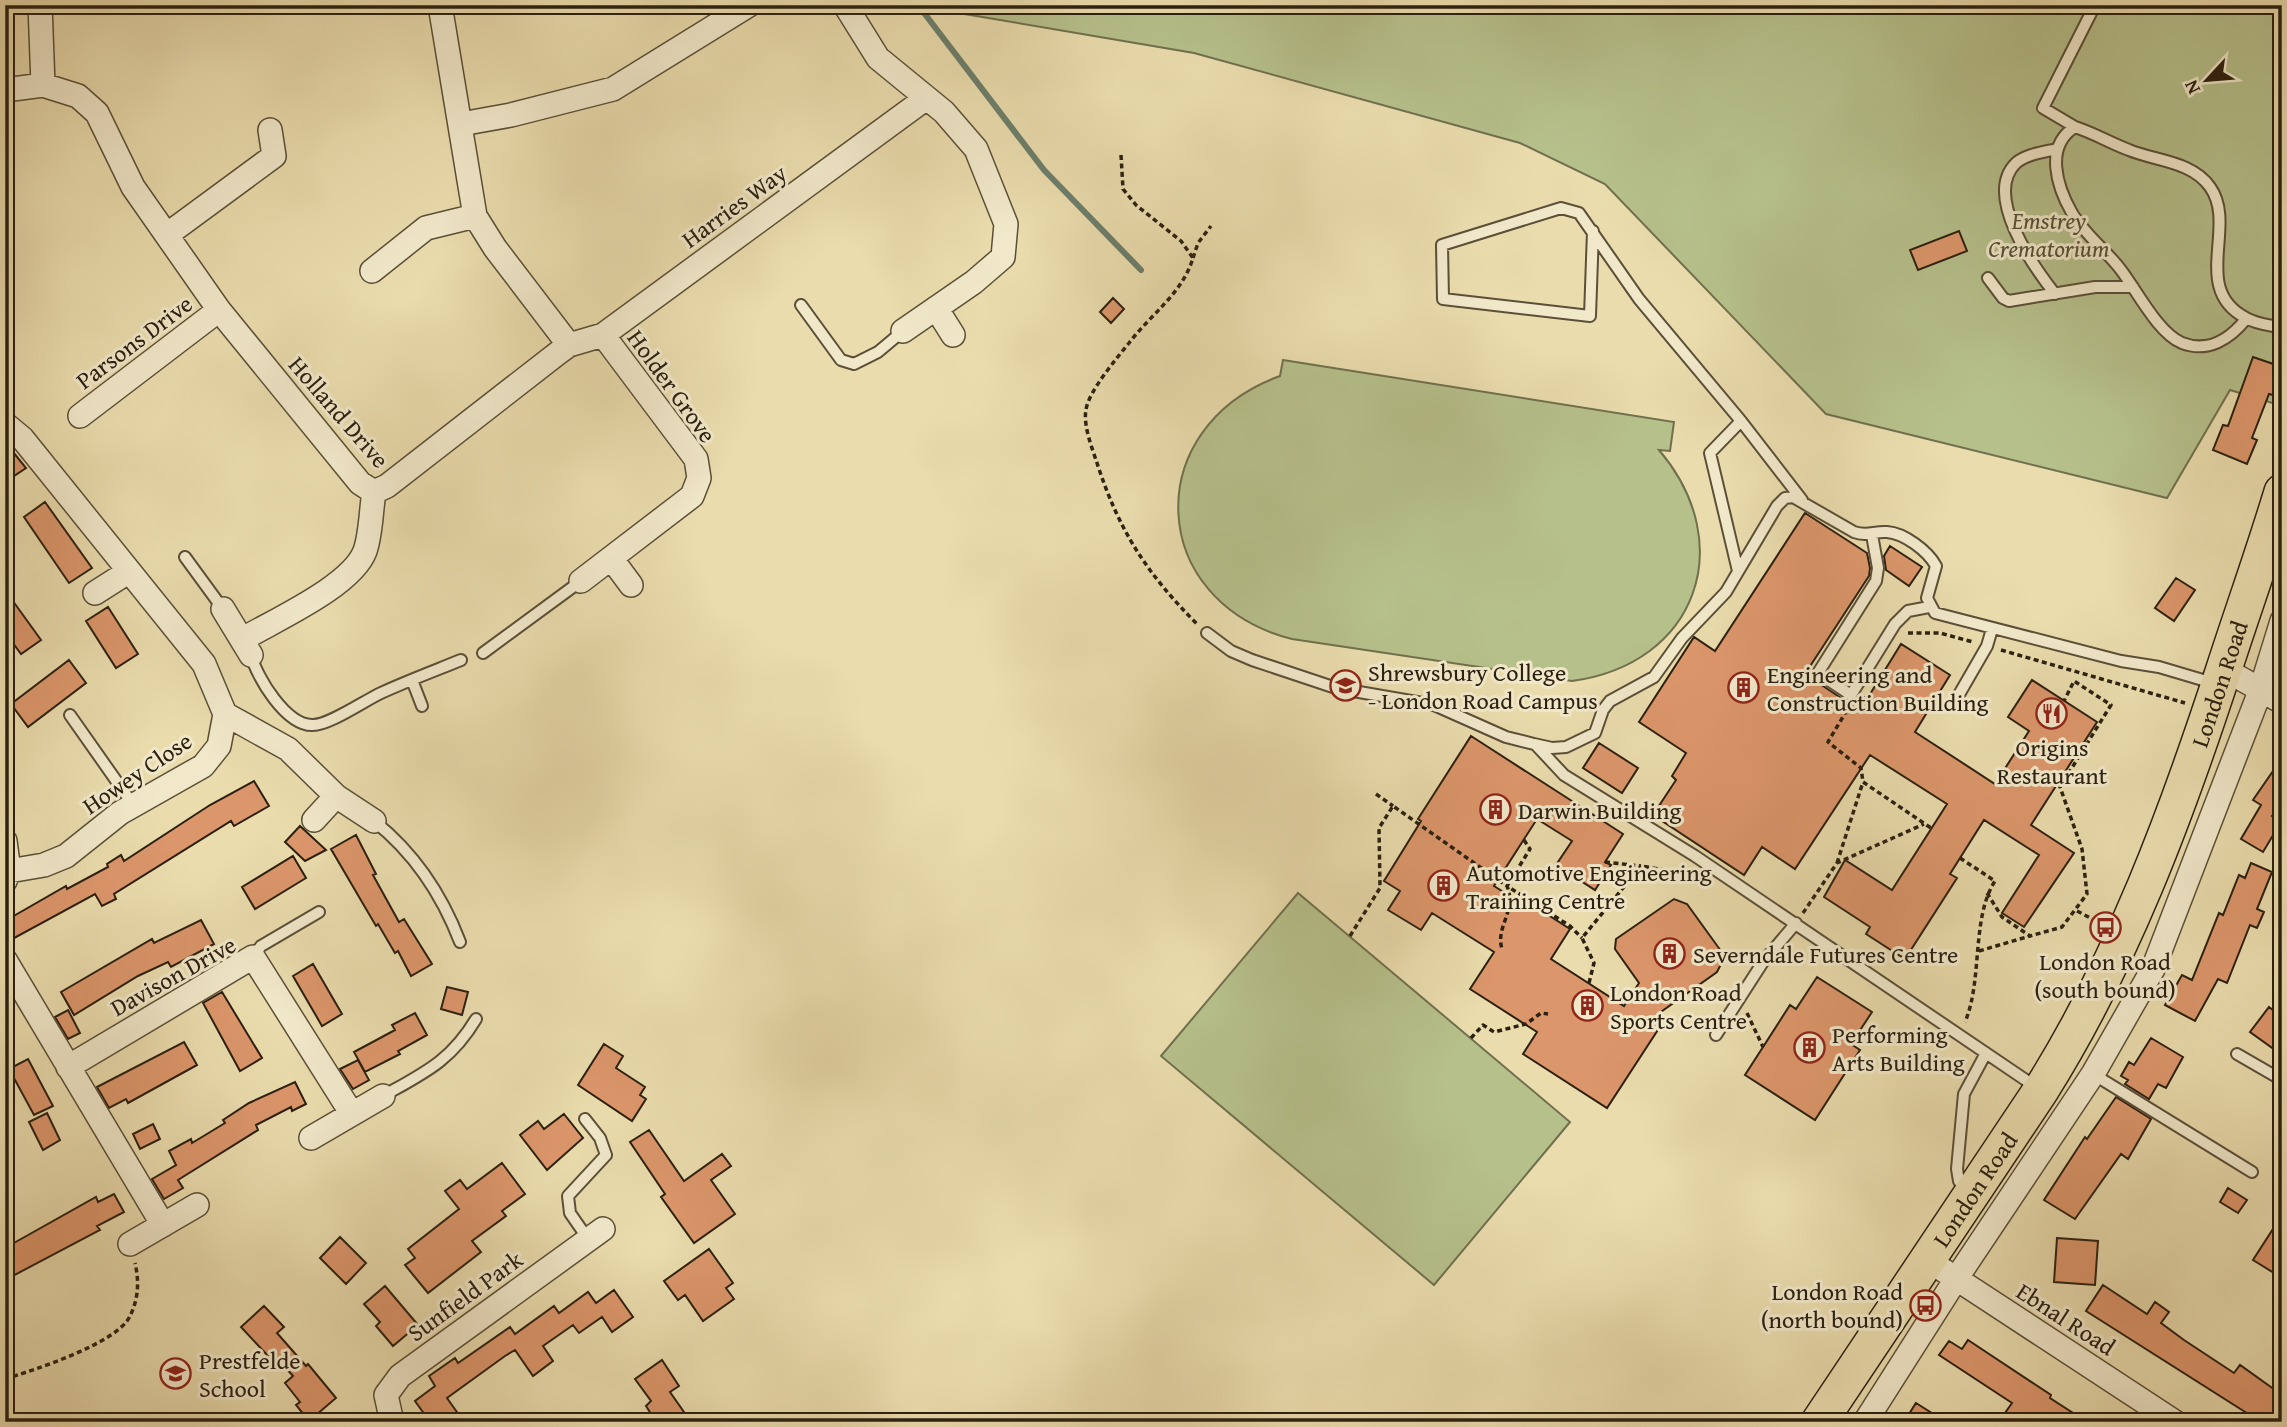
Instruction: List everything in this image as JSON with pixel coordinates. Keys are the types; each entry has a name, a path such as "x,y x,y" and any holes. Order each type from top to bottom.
{"main road":[{"name":"London Road","path":"1819,1422 1942,1270 1970,1197 2076,1035 2118,951 2165,839 2282,492"}],"street":[{"path":"40,5 43,85"},
{"path":"440,5 475,216 495,248 569,345"},
{"path":"461,124 511,116 613,89 749,5"},
{"path":"845,5 878,58 944,112 976,149 1006,225 1003,257 974,282 903,331"},
{"name":"Holland Drive","path":"5,90 43,85 78,96 97,113 133,187 219,310 360,483 374,492 387,486 569,345"},
{"name":"Harries Way","path":"569,345 603,335 925,99"},
{"path":"168,234 274,156 270,130"},
{"path":"372,271 426,228 475,216"},
{"path":"936,308 953,335"},
{"name":"Parsons Drive","path":"80,416 219,310"},
{"name":"Holder Grove","path":"581,581 692,496 699,478 696,459 603,335"},
{"path":"5,424 22,438 204,664 225,713 288,749 336,796 374,821"},
{"path":"223,609 247,647 333,586 353,569 365,552 374,492"},
{"path":"611,558 631,585"},
{"path":"95,593 128,572"},
{"name":"London Road","path":"1865,1422 1942,1270 2093,1074 2153,969 2261,689 2282,621"},
{"path":"2218,688 2261,689 2282,702"},
{"name":"Howey Close","path":"7,876 66,856 134,806 203,766 219,746 225,713"},
{"path":"314,820 336,796"},
{"path":"5,841 7,876"},
{"path":"2118,951 2153,969"},
{"name":"Davison Drive","path":"68,1067 253,957 352,1114"},
{"path":"5,960 163,1225"},
{"path":"311,1138 383,1096"},
{"path":"130,1244 197,1205"},
{"name":"Sunfield Park","path":"392,1422 386,1395 400,1376 596,1234"},
{"name":"Ebnal Road","path":"1942,1270 2175,1422"}],"lane":[{"path":"2095,5 2043,108 2075,127 2132,152 2179,165 2198,174 2211,187 2221,223 2215,263 2218,281 2226,298 2246,319 2282,328"},
{"path":"2075,127 2066,133 2057,149 2055,161 2059,180 2072,213 2133,287 2161,327 2183,343 2209,346 2232,335 2246,319"},
{"path":"2055,294 2042,277 2005,209 2004,189 2014,164 2026,157 2057,149"},
{"path":"1593,231 1590,316 1443,299 1443,245 1561,208 1579,213 1593,231 1639,299 1741,421 1802,500 1854,532 1872,535 1882,532 1899,534 1932,558 1936,571 1929,589 1929,607"},
{"path":"1988,278 2003,298 2009,300 2095,287 2133,287"},
{"path":"801,305 841,360 855,364 878,352 903,331"},
{"path":"1738,571 1710,453 1741,421"},
{"path":"1207,634 1231,651 1252,660 1336,688 1434,705 1506,737 1552,748 1566,747 1595,733 1603,710 1610,701 1654,677 1682,638 1726,592 1777,506 1784,498 1802,500"},
{"path":"1872,535 1878,568 1875,581 1818,673 1851,695 1884,642 1908,611 1929,607 1943,617 2121,661 2159,667 2218,688"},
{"path":"185,557 223,609"},
{"path":"483,653 581,581"},
{"path":"1957,698 1987,646 1992,629"},
{"path":"247,647 256,672 281,708 303,724 315,726 461,660"},
{"path":"412,680 422,706"},
{"path":"69,715 134,806"},
{"path":"1534,744 1564,775 1796,923 2041,1090"},
{"path":"374,821 397,839 447,907 460,942"},
{"path":"253,957 261,946 319,912"},
{"path":"1716,1035 1763,962 1796,923"},
{"path":"383,1096 428,1071 460,1046 476,1019"},
{"path":"1970,1197 1959,1181 1957,1169 1964,1094 1986,1053"},
{"path":"2237,1054 2282,1080"},
{"path":"2093,1074 2252,1172"},
{"path":"584,1119 600,1138 606,1155 568,1196 570,1213 596,1234"}],"path":[{"path":"1121,155 1123,189 1136,205 1181,241 1193,258"},
{"path":"1207,634 1142,562 1112,509 1092,448 1086,410 1099,384 1130,341 1187,279 1198,243 1211,226"},
{"path":"1884,642 1904,633 1940,633 1987,646 2218,688"},
{"path":"1979,951 2062,927 2087,894 2082,849 2060,787 2110,705 2074,681 2064,701"},
{"path":"1796,923 1837,863 1863,782 1861,768 1828,742 1850,704 1851,695"},
{"path":"1863,782 1931,828"},
{"path":"1376,794 1507,886 1570,926 1582,938 1594,963 1589,983"},
{"path":"1350,936 1380,888 1379,828 1393,806"},
{"path":"1837,863 1924,824"},
{"path":"1507,886 1530,849 1524,840"},
{"path":"1960,858 1995,881 1987,893 1968,1014 1960,1034"},
{"path":"1605,862 1733,882"},
{"path":"1582,938 1641,866"},
{"path":"1502,949 1499,941 1512,899 1507,886"},
{"path":"1987,893 2001,910 2002,917 2030,936"},
{"path":"1746,1011 1763,1047"},
{"path":"1471,1038 1483,1025 1494,1032 1526,1024 1541,1013 1548,1014"},
{"path":"5,1379 52,1364 91,1347 130,1318 140,1282 130,1244"}],"green space":[{"name":"Emstrey Crematorium","path":"933,5 2282,5 2282,406 2230,390 2167,498 1826,414 1605,184 1520,143 1194,53 935,9"},
{"path":"1283,360 1674,422 1670,451 1659,450 1683,486 1697,523 1700,560 1692,594 1676,625 1650,651 1615,670 1572,681 1292,639 1244,619 1209,589 1187,553 1178,513 1183,472 1202,433 1234,400 1280,376"},
{"path":"1298,893 1570,1122 1434,1285 1161,1056"}],"building":[{"path":"1959,231 1967,251 1918,270 1910,250"},
{"path":"1113,298 1124,309 1111,323 1100,312"},
{"path":"2253,357 2282,367 2273,395 2269,394 2252,438 2257,440 2247,464 2213,450 2223,425 2228,426"},
{"path":"5,442 26,468 11,478 5,469"},
{"path":"45,502 92,568 69,583 24,517"},
{"path":"1805,513 1867,553 1870,568 1869,576 1805,674 1853,706 1861,695 1867,699 1901,644 1950,675 1915,732 1995,784 2029,731 2008,717 2032,680 2097,722 2031,825 2074,853 2024,927 2002,913 2039,855 1984,820 1950,874 1957,878 1905,959 1866,934 1870,927 1824,897 1845,860 1892,890 1947,804 1870,755 1795,869 1762,847 1744,875 1653,815 1676,780 1672,776 1686,753 1639,722 1694,637 1715,651"},
{"path":"1890,546 1922,567 1909,586 1886,570 1884,556"},
{"path":"2176,578 2195,590 2174,621 2155,608"},
{"path":"5,590 41,640 21,654 5,632"},
{"path":"108,607 138,654 116,668 86,621"},
{"path":"69,660 86,683 28,727 11,704"},
{"path":"1471,736 1623,834 1605,862 1611,865 1595,890 1556,865 1572,841 1537,819 1494,886 1529,908 1531,904 1570,929 1551,959 1624,1006 1639,983 1615,949 1616,939 1674,899 1687,904 1721,951 1722,962 1717,972 1658,1014 1665,1019 1607,1108 1523,1054 1537,1032 1470,989 1494,952 1432,913 1421,930 1388,910 1400,891 1384,881 1421,821 1418,819"},
{"path":"1599,743 1638,768 1622,793 1583,768"},
{"path":"2282,758 2282,803 2272,816 2281,822 2263,852 2241,839 2261,805 2253,800"},
{"path":"254,781 269,806 234,826 231,821 114,894 116,899 102,906 95,894 5,943 5,921 66,886 67,889 108,867 107,864 121,855 124,861 210,805"},
{"path":"300,826 326,850 305,861 285,842"},
{"path":"356,835 376,874 373,875 399,922 404,919 432,964 411,976 398,951 395,953 378,924 376,926 331,849"},
{"path":"293,856 306,878 255,909 242,887"},
{"path":"2251,863 2272,872 2257,909 2264,912 2257,928 2250,925 2227,983 2218,979 2195,1021 2165,1005 2182,975 2192,980 2219,913 2223,915 2239,875 2245,878"},
{"path":"201,920 214,944 171,967 168,962 138,976 74,1015 61,992 152,939 154,943"},
{"path":"313,964 342,1014 322,1026 293,976"},
{"name":"Performing Arts Building","path":"1817,977 1872,1012 1851,1044 1860,1050 1815,1120 1745,1075 1790,1005 1796,1009"},
{"path":"447,987 468,992 462,1015 441,1009"},
{"path":"222,992 262,1058 240,1071 203,1003"},
{"path":"2269,1007 2282,1017 2282,1055 2250,1032"},
{"path":"68,1010 80,1033 68,1039 55,1017"},
{"path":"415,1013 427,1035 398,1051 400,1054 365,1072 354,1052 395,1030 392,1025"},
{"path":"2151,1038 2183,1057 2166,1088 2158,1084 2149,1099 2125,1084 2128,1080 2121,1076 2129,1062 2134,1065"},
{"path":"184,1042 197,1065 128,1103 126,1099 109,1108 97,1087"},
{"path":"604,1044 623,1056 616,1068 645,1087 640,1095 646,1099 632,1121 578,1085"},
{"path":"28,1059 53,1106 34,1115 9,1069"},
{"path":"358,1060 369,1080 353,1089 340,1069"},
{"path":"295,1082 306,1104 292,1111 291,1107 256,1125 258,1130 178,1180 183,1188 164,1199 152,1179 176,1165 169,1151 191,1139 192,1143 225,1123 223,1120 249,1103"},
{"path":"2116,1097 2151,1119 2128,1159 2121,1154 2075,1219 2044,1200 2085,1137 2087,1139"},
{"path":"47,1113 60,1140 43,1150 29,1122"},
{"path":"564,1114 583,1138 547,1170 520,1135 538,1121 544,1129"},
{"path":"153,1124 160,1139 140,1149 133,1134"},
{"path":"649,1130 684,1181 722,1154 731,1166 711,1180 735,1214 694,1243 661,1197 665,1194 630,1142"},
{"path":"502,1163 525,1194 502,1211 506,1216 472,1241 481,1252 428,1293 405,1265 415,1258 408,1249 459,1209 445,1191 460,1180 467,1189"},
{"path":"2228,1188 2247,1200 2238,1213 2220,1202"},
{"path":"114,1194 124,1212 97,1226 100,1230 5,1280 5,1248 96,1197 98,1202"},
{"path":"2282,1215 2282,1278 2253,1260"},
{"path":"340,1237 366,1263 346,1284 320,1258"},
{"path":"2057,1238 2098,1241 2095,1285 2054,1282"},
{"path":"709,1249 733,1283 726,1288 734,1299 703,1321 685,1295 678,1300 664,1281"},
{"path":"2103,1285 2147,1314 2155,1302 2169,1312 2161,1323 2184,1340 2234,1373 2240,1365 2282,1395 2282,1415 2277,1422 2261,1422 2086,1311"},
{"path":"385,1286 418,1325 393,1346 376,1326 380,1322 364,1304"},
{"path":"614,1290 633,1317 612,1332 602,1317 579,1333 573,1325 543,1346 553,1361 533,1376 515,1350 505,1356 447,1398 464,1422 430,1422 415,1401 435,1386 429,1376 455,1358 458,1363 510,1327 515,1334 554,1306 559,1313 588,1292 596,1303"},
{"path":"264,1306 284,1327 277,1333 306,1366 308,1364 336,1398 309,1421 296,1405 300,1402 285,1383 293,1376 272,1353 268,1356 241,1327"},
{"path":"1968,1340 2087,1422 2019,1422 2005,1413 2012,1403 1939,1355 1949,1341 1962,1349"},
{"path":"662,1360 679,1386 670,1392 691,1422 656,1422 646,1406 651,1401 635,1379"},
{"path":"1916,1403 1946,1422 1904,1422"}],"waterway":[{"path":"918,5 1044,170 1141,270"}],"place":[{"name":"Shrewsbury College - London Road Campus","path":"1345,686"},
{"name":"Engineering and Construction Building","path":"1744,688"},
{"name":"Origins Restaurant","path":"2052,713"},
{"name":"Darwin Building","path":"1495,810"},
{"name":"Automotive Engineering Training Centre","path":"1443,886"},
{"name":"London Road (south bound)","path":"2105,927"},
{"name":"Severndale Futures Centre","path":"1670,954"},
{"name":"London Road Sports Centre","path":"1587,1006"},
{"name":"Performing Arts Building","path":"1809,1048"},
{"name":"London Road (north bound)","path":"1926,1305"},
{"name":"Prestfelde School","path":"176,1374"}]}
